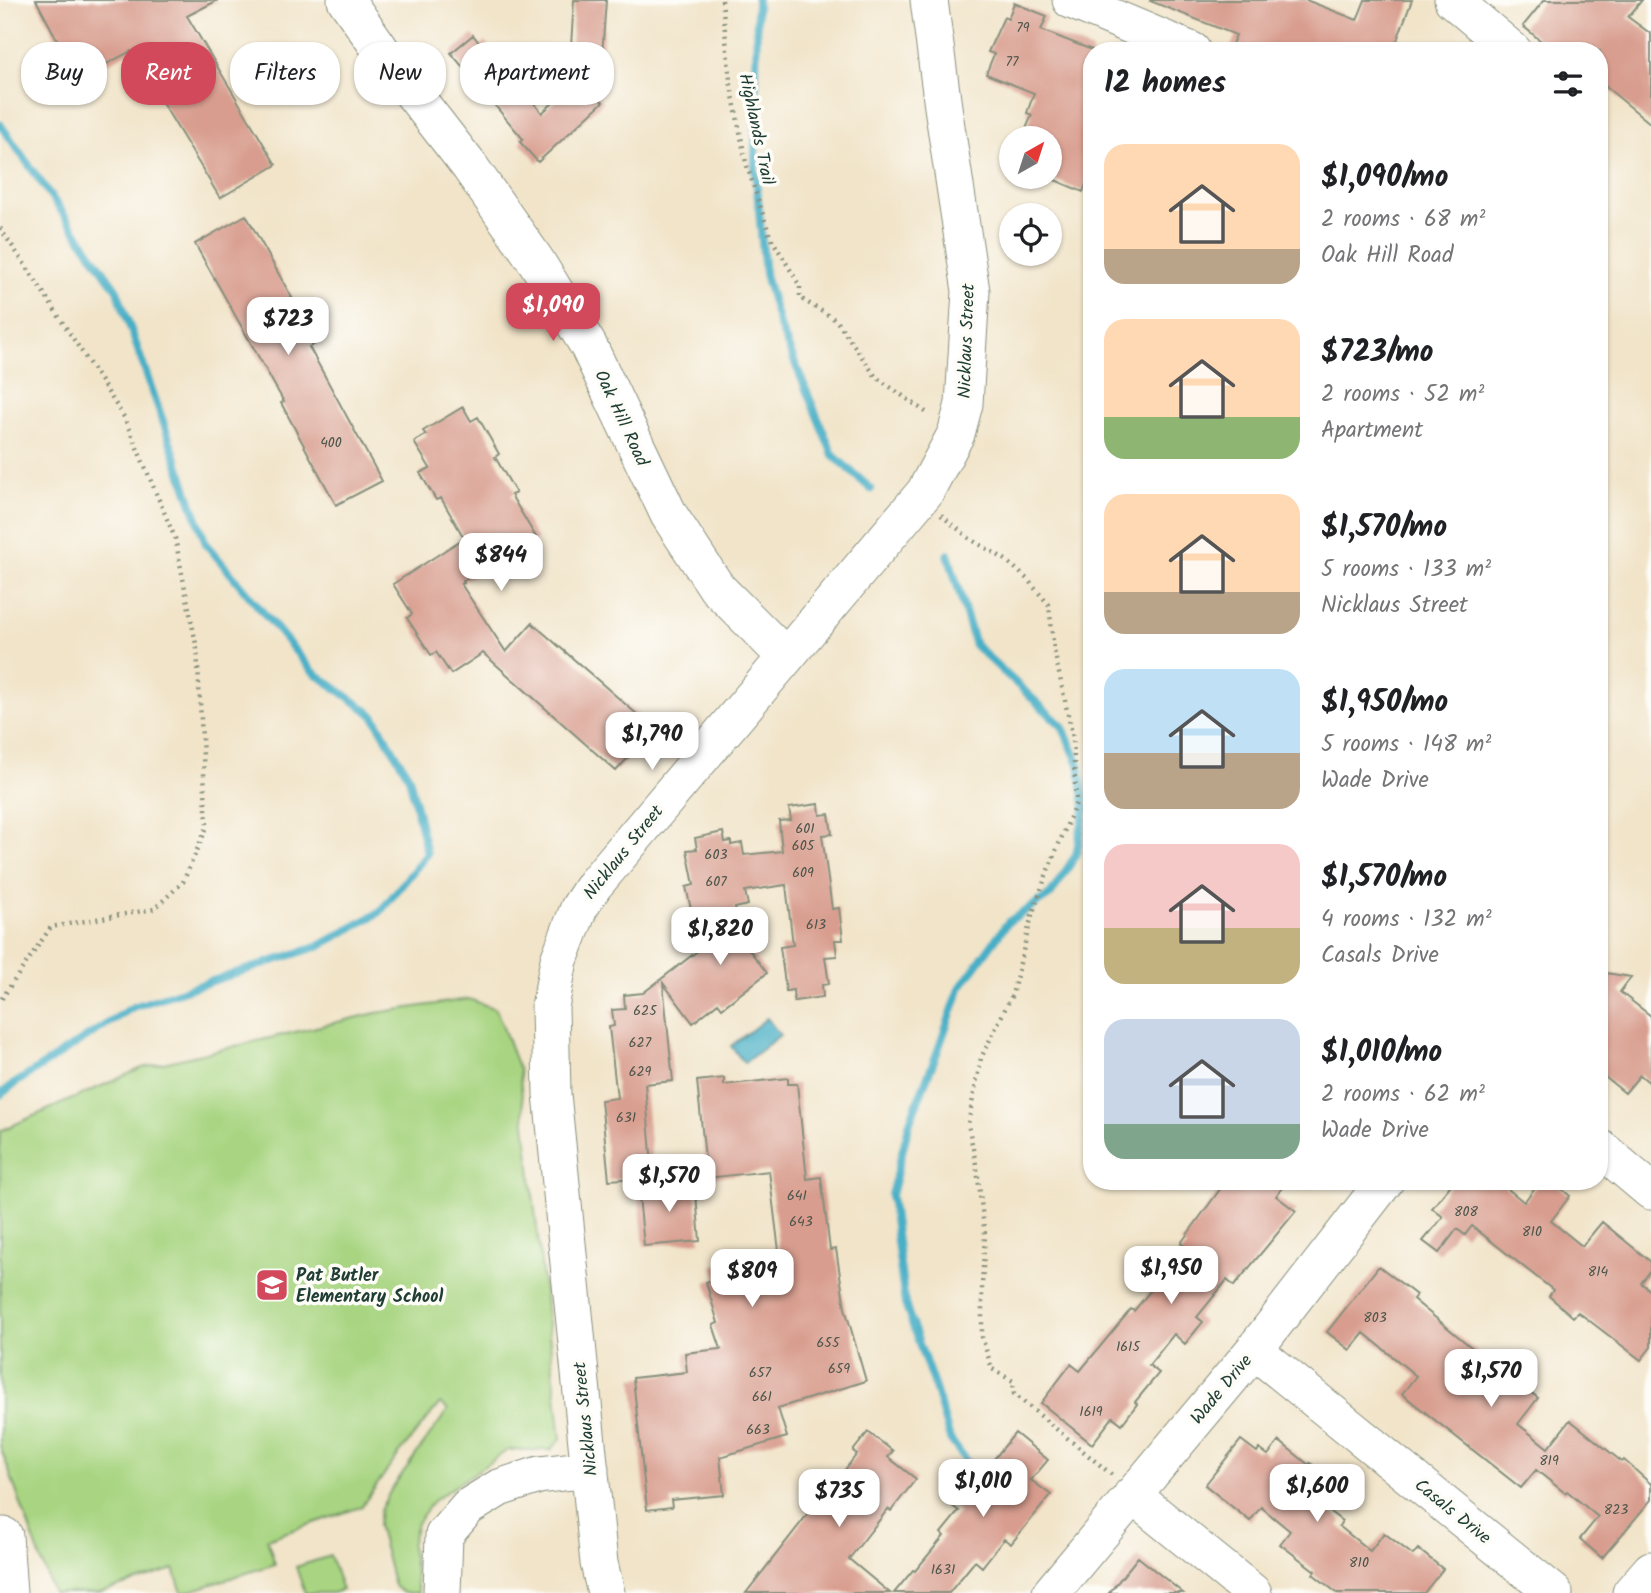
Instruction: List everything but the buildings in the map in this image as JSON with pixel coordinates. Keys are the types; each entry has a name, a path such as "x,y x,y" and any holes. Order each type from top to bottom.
{"street":[{"name":"Oak Hill Road","path":"346,0 536,261 588,345 669,515 710,578 786,657"},
{"name":"Nicklaus Street","path":"606,1593 599,1563 552,1094 550,1007 559,960 579,908 594,885 920,498 956,434 964,404 971,291 929,0"},
{"path":"1072,0 1171,42"},
{"path":"1453,0 1502,42"},
{"path":"1608,1155 1651,1191"},
{"name":"Wade Drive","path":"1051,1593 1254,1350 1378,1190"},
{"name":"Casals Drive","path":"1254,1350 1554,1593"},
{"path":"442,1593 444,1535 468,1507 499,1488 539,1475 590,1469"},
{"path":"1132,1495 1253,1593"},
{"path":"4,1536 8,1593"},
{"path":"1631,1593 1651,1570"}],"path":[{"name":"Highlands Trail","path":"722,0 730,80 746,163 770,236 800,286 800,298 836,320 876,377 956,434"},
{"path":"0,228 124,417 175,538 197,649 207,827 183,882 154,909 51,927 0,1001"},
{"path":"920,498 970,538 1006,561 1027,579 1049,605 1054,650 1073,738 1076,803 1032,915 1012,995 981,1058 968,1124 985,1235 982,1337 992,1369 1013,1381 1014,1394 1113,1475 1132,1495"}],"green space":[{"name":"Pat Butler Elementary School","path":"469,999 496,1009 519,1070 561,1439 551,1450 508,1450 433,1501 417,1523 411,1545 418,1593 403,1593 394,1586 378,1525 380,1510 392,1488 448,1410 440,1403 361,1507 267,1539 275,1564 184,1593 174,1569 99,1593 53,1593 0,1446 0,1131 142,1068 376,1013"},
{"path":"330,1556 342,1590 332,1593 305,1593 296,1567"}],"water":[{"path":"767,1018 780,1035 744,1063 731,1046"}],"waterway":[{"path":"757,0 755,168 765,274 779,324 833,455 871,489"},
{"path":"0,124 117,290 206,544 312,671 373,715 409,777 427,854 380,912 319,946 133,1007 0,1095"},
{"path":"948,554 975,645 1062,726 1079,764 1083,793"},
{"path":"969,1465 950,1439 905,1304 891,1195 910,1121 960,988 1008,922 1051,894 1076,855 1083,818"}],"place":[{"name":"Pat Butler Elementary School","path":"272,1285"}]}
